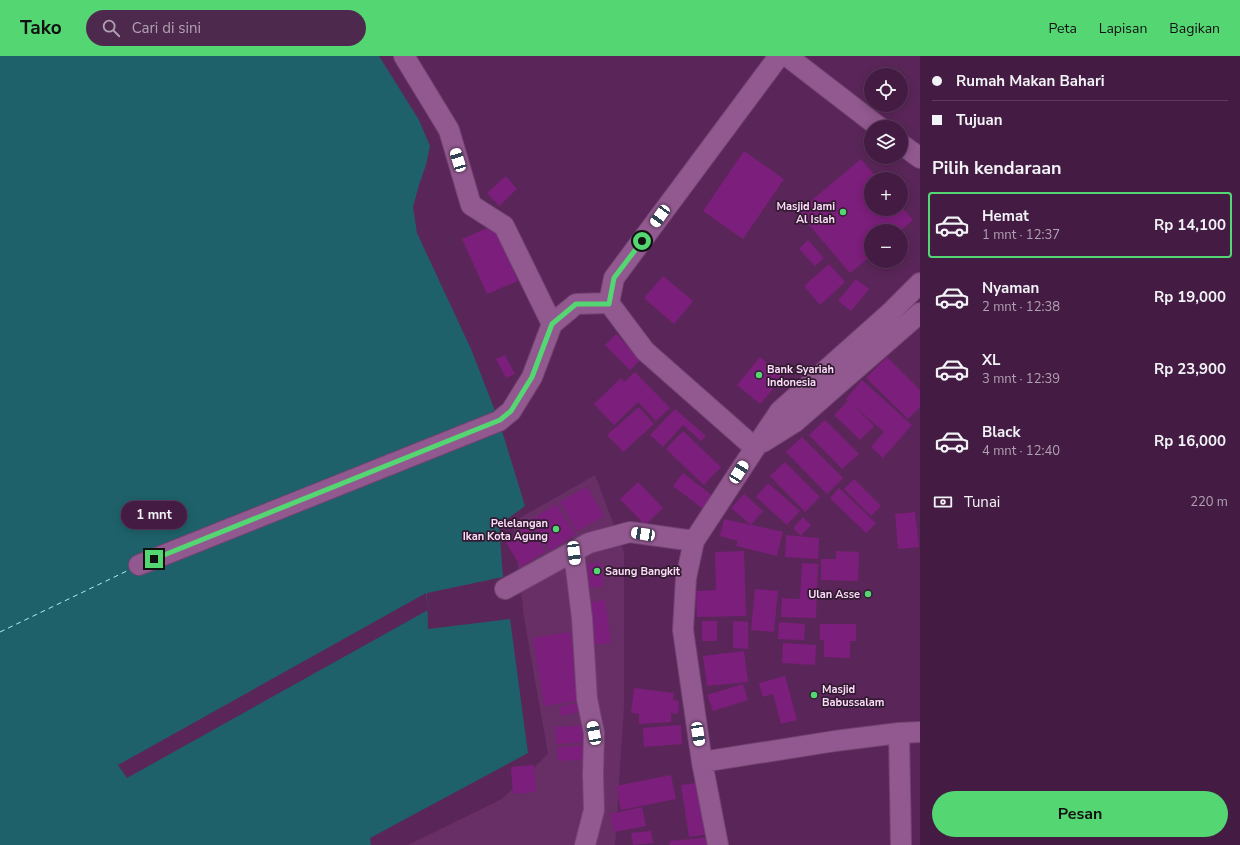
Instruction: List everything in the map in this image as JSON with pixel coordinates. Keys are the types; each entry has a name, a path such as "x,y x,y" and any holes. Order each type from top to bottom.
{"street":[{"path":"404,56 449,130 471,205 504,226 552,324"},
{"path":"754,448 645,351 609,304 614,278 779,56"},
{"path":"787,56 870,120"},
{"path":"908,149 920,158"},
{"path":"718,845 702,762 683,630 686,578 694,542 754,448 780,411 890,313 920,283"},
{"path":"139,565 500,420 511,411 532,377 552,324 576,304 609,304"},
{"path":"754,448 794,422 920,313"},
{"path":"504,589 574,553 589,543 630,532 694,542"},
{"path":"574,553 582,618 587,699 594,733 594,810 585,845"},
{"path":"702,762 835,741 899,733 920,732"},
{"path":"899,733 901,845"}],"shaded area":[{"path":"0,56 379,56 419,120 430,146 426,165 413,207 417,233 471,349 499,421 525,506 499,525 503,577 427,593 428,629 510,619 528,753 370,838 371,845 0,845"},
{"path":"595,475 624,552 624,705 615,845 408,845 502,799 548,754 524,617 513,522"}],"pier":[{"path":"426,593 428,610 127,778 118,765"}],"building":[{"path":"744,151 784,179 743,239 703,211"},
{"path":"861,159 872,172 864,172 864,216 908,216 908,214 913,220 908,224 864,224 864,262 850,273 798,212"},
{"path":"506,176 517,189 499,206 487,193"},
{"path":"494,225 518,281 487,294 462,239"},
{"path":"808,240 824,258 815,266 799,249"},
{"path":"829,264 845,282 820,305 804,286"},
{"path":"663,276 693,301 674,324 644,298"},
{"path":"856,279 869,289 851,311 838,301"},
{"path":"616,334 641,359 630,370 605,345"},
{"path":"505,355 515,374 506,378 496,359"},
{"path":"760,357 783,377 760,404 737,385"},
{"path":"887,357 920,390 920,407 908,419 866,378"},
{"path":"635,372 670,408 656,421 638,402 614,425 594,404 621,378 624,382"},
{"path":"862,380 912,425 883,458 871,447 884,432 852,404 874,426 860,440 834,415 848,401 846,399"},
{"path":"639,407 654,424 623,452 607,435"},
{"path":"675,409 706,436 701,441 683,425 663,447 650,435"},
{"path":"825,420 859,454 842,469 809,435"},
{"path":"683,431 721,467 704,485 666,449"},
{"path":"802,437 843,478 827,494 786,452"},
{"path":"785,462 820,497 805,512 770,476"},
{"path":"683,473 713,496 703,509 673,486"},
{"path":"854,479 881,506 871,516 844,489"},
{"path":"638,482 663,508 645,525 620,499"},
{"path":"768,483 800,511 787,525 756,497"},
{"path":"587,487 604,516 577,531 560,502"},
{"path":"839,488 876,523 866,533 830,498"},
{"path":"744,494 763,511 751,525 731,508"},
{"path":"556,504 576,534 550,551 530,521"},
{"path":"915,512 919,547 898,549 895,514"},
{"path":"803,517 811,525 801,536 793,528"},
{"path":"724,519 783,532 777,556 736,546 738,541 720,536"},
{"path":"529,525 546,551 521,567 505,541"},
{"path":"786,535 819,538 818,559 785,557"},
{"path":"744,551 746,616 697,617 696,591 716,590 715,552"},
{"path":"836,551 859,552 858,581 821,580 821,559 836,559"},
{"path":"601,563 604,586 590,588 587,564"},
{"path":"802,563 818,564 816,618 781,617 782,598 800,599"},
{"path":"755,589 778,591 774,632 751,630"},
{"path":"605,600 611,643 592,645 586,602"},
{"path":"702,621 717,621 717,641 702,641"},
{"path":"733,621 748,622 748,649 733,648"},
{"path":"779,622 805,624 804,640 778,639"},
{"path":"820,624 856,624 856,641 850,641 850,658 824,657 824,640 820,640"},
{"path":"570,632 581,700 544,706 533,638"},
{"path":"783,643 816,645 815,665 782,663"},
{"path":"744,651 748,682 707,686 703,656"},
{"path":"785,676 797,720 781,724 773,694 763,697 759,683"},
{"path":"743,684 748,700 713,711 707,695"},
{"path":"634,688 674,693 673,700 679,701 678,714 671,713 671,722 639,724 639,714 631,713"},
{"path":"581,702 583,711 561,716 559,707"},
{"path":"590,725 591,742 556,744 555,727"},
{"path":"681,725 682,744 644,747 643,728"},
{"path":"587,745 588,759 558,761 557,747"},
{"path":"534,765 536,792 513,794 511,767"},
{"path":"671,775 676,799 621,810 616,786"},
{"path":"703,782 711,834 689,837 681,785"},
{"path":"642,807 646,826 614,832 610,814"},
{"path":"651,831 653,843 633,845 631,833"},
{"path":"711,837 712,845 670,845 670,841"}],"ferry route":[{"path":"0,632 131,569"}],"place":[{"name":"Masjid Jami Al Islah","path":"843,212"},
{"name":"Bank Syariah Indonesia","path":"759,375"},
{"name":"Pelelangan Ikan Kota Agung","path":"556,529"},
{"name":"Saung Bangkit","path":"597,571"},
{"name":"Ulan Asse","path":"868,594"},
{"name":"Masjid Babussalam","path":"814,695"}],"route":[{"path":"154,559 500,420 511,411 532,377 552,324 576,304 609,304 614,278 642,241"}]}
